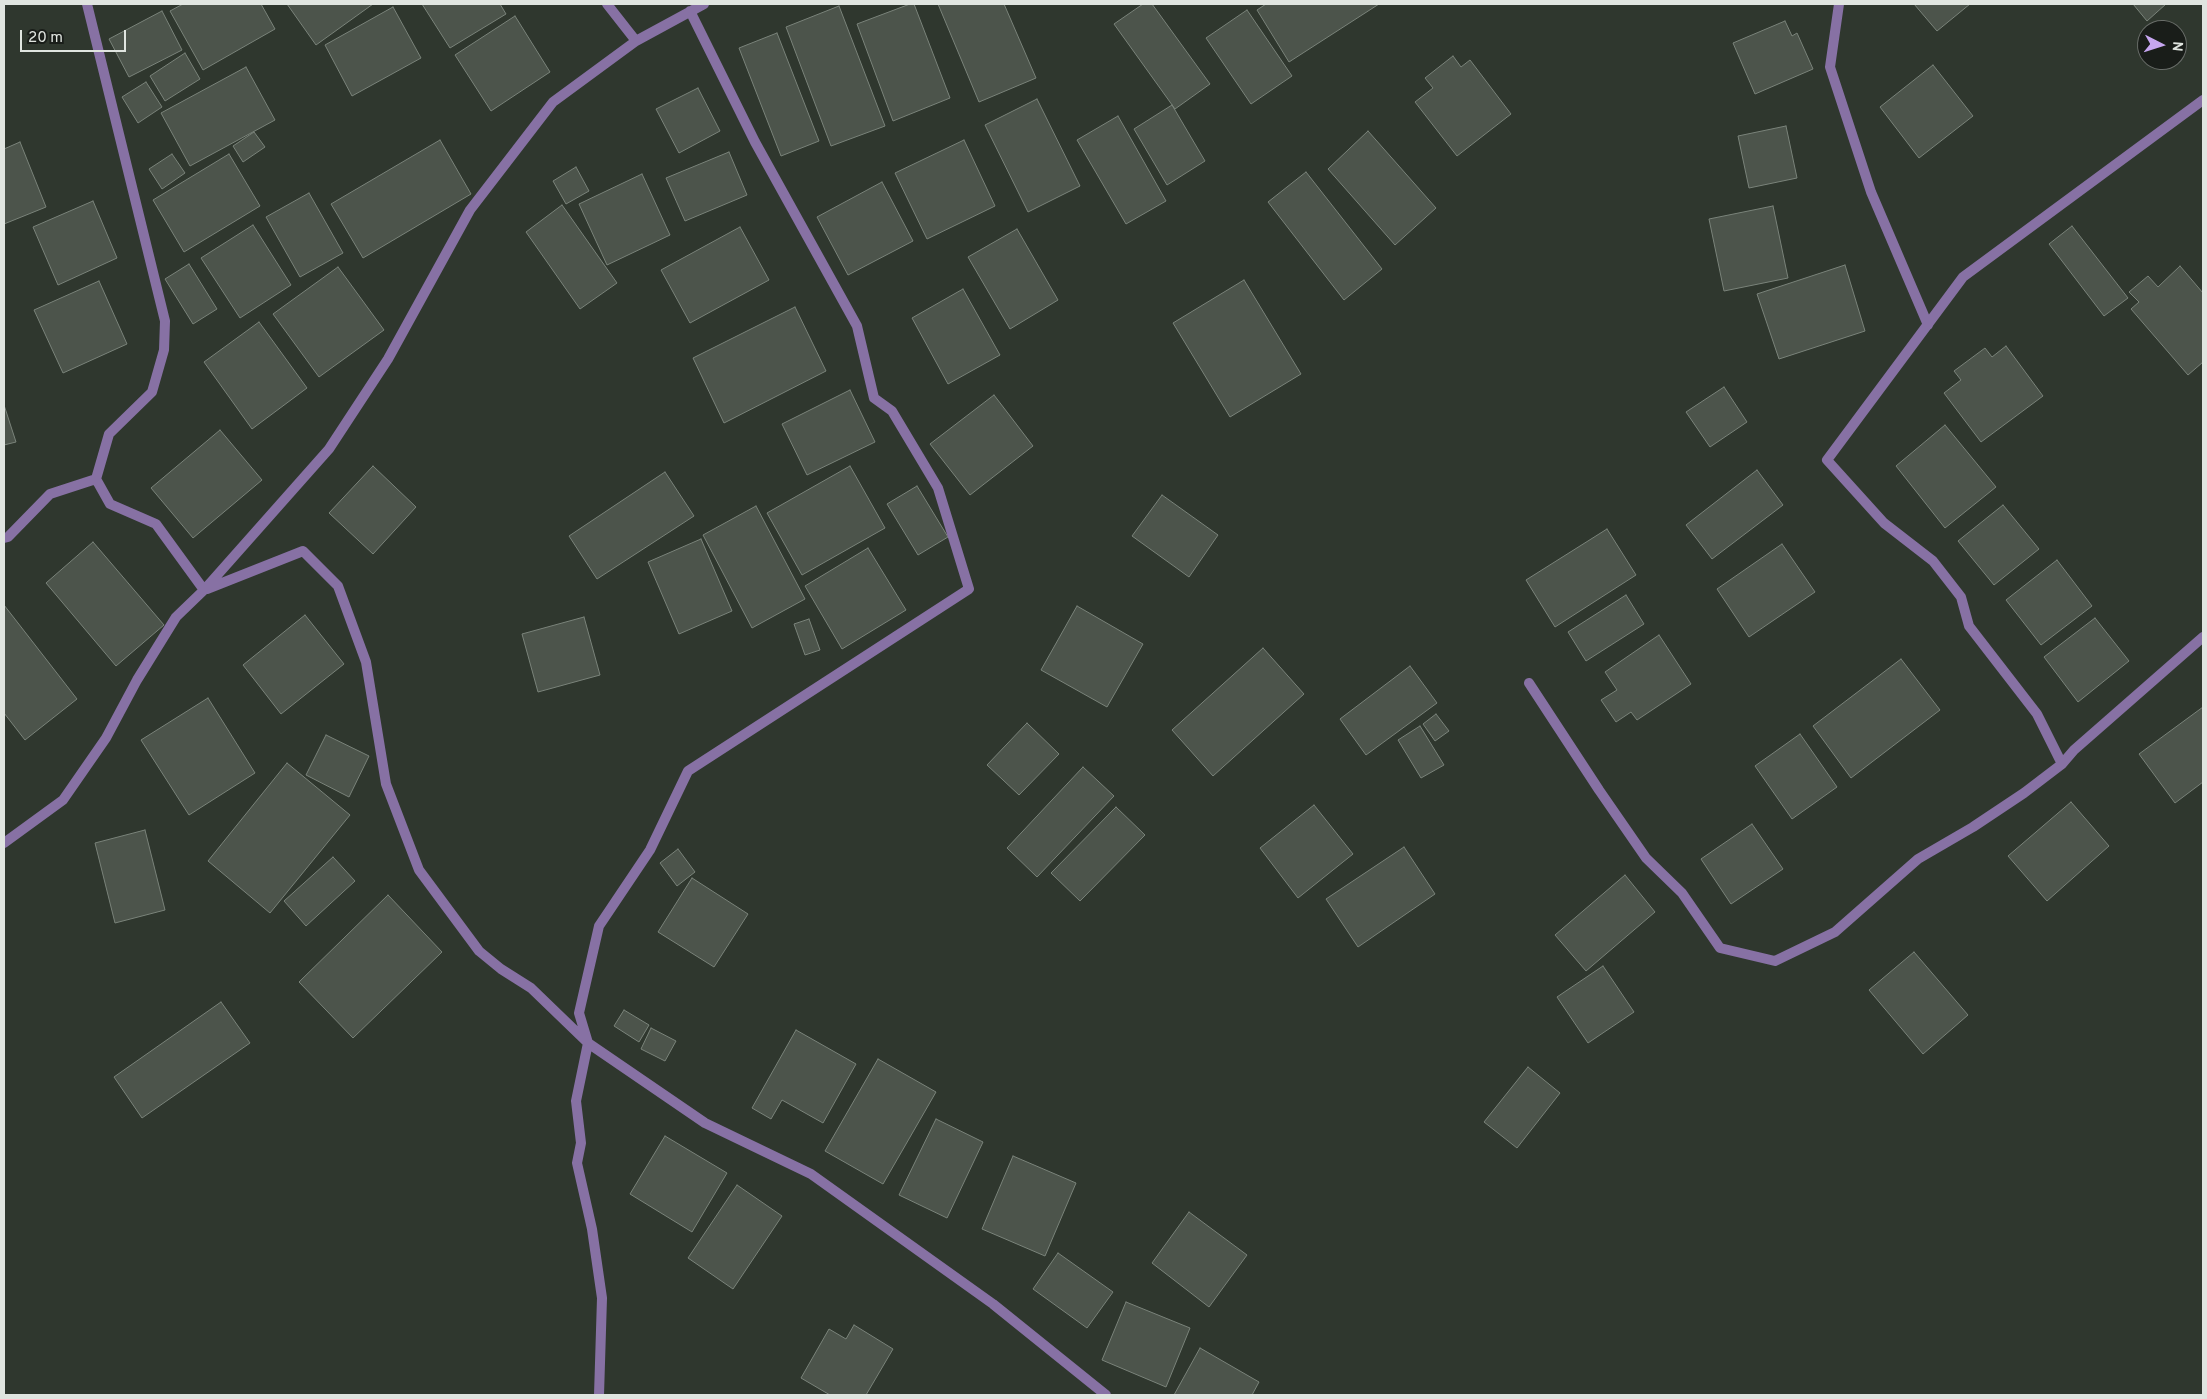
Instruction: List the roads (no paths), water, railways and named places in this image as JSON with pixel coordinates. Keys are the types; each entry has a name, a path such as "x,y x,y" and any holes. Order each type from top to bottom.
{"street":[{"path":"87,4 165,320 164,350 152,392 109,434 96,479 110,504 156,524 204,590"},
{"path":"607,4 636,41"},
{"path":"4,843 62,800 106,738 137,680 176,618 204,590 329,449 388,359 470,210 553,102 636,41 704,4"},
{"path":"1839,4 1830,67 1870,192 1928,325"},
{"path":"599,1395 602,1298 592,1229 577,1163 581,1143 576,1101 588,1043 579,1013 599,926 650,850 688,771 969,589 938,488 892,411 874,398 857,326 755,142 690,11"},
{"path":"2062,764 2037,714 1969,626 1961,597 1933,561 1884,523 1827,460 1963,277 2203,100"},
{"path":"4,538 8,537 50,494 96,479"},
{"path":"204,590 303,551 338,586 366,662 386,784 419,870 479,951 501,969 531,988 588,1043 705,1123 811,1174 993,1304 1106,1395"},
{"path":"1528,683 1598,790 1646,858 1682,894 1720,948 1775,961 1835,932 1918,859 1973,827 2024,793 2062,764 2074,750 2203,637"}]}
